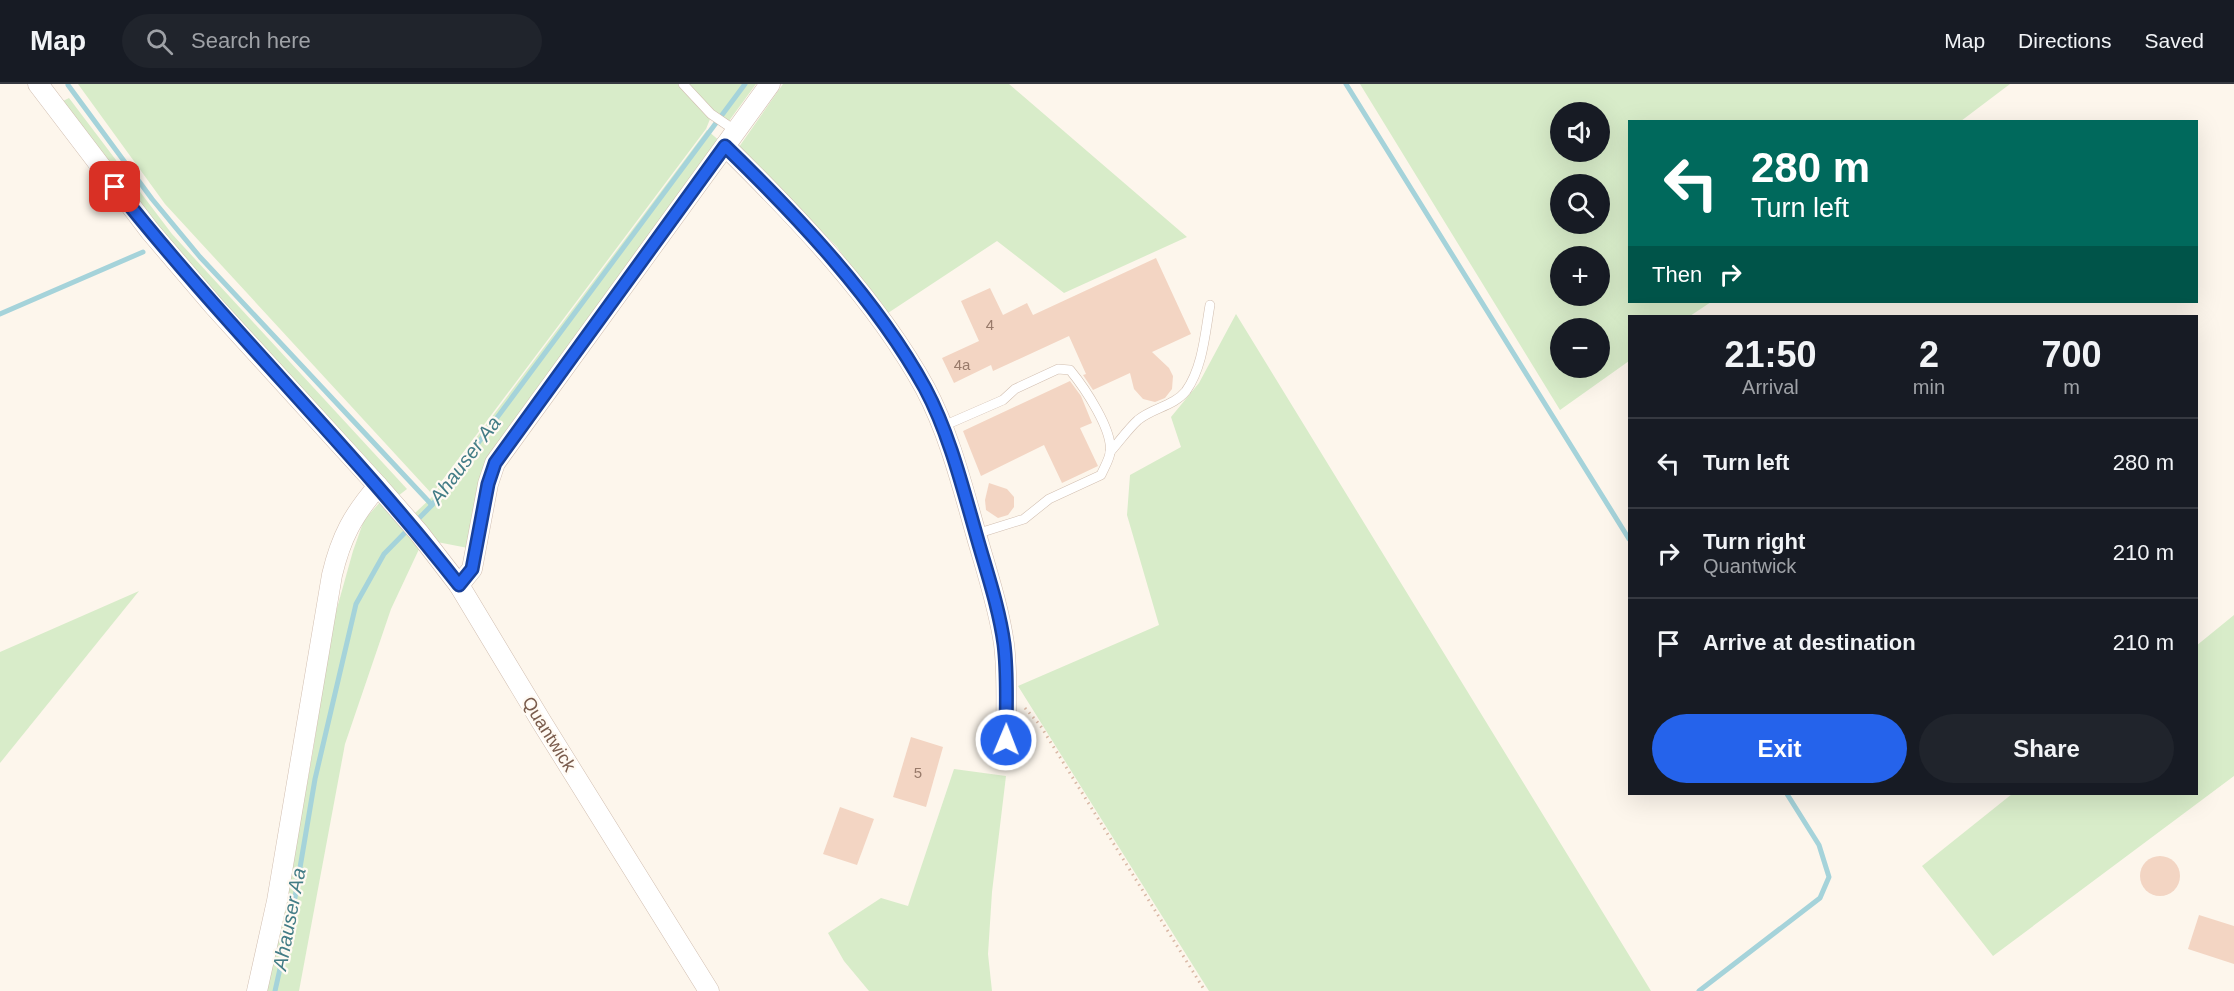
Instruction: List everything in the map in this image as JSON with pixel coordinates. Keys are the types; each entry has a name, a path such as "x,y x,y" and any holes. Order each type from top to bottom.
{"street":[{"name":"Quantwick","path":"38,84 150,231 378,486 419,533 459,585 709,991"},
{"path":"459,585 472,569 488,484 495,463 729,135 770,84"},
{"path":"729,135 777,197 828,254 883,323 925,388 954,458 1004,644 1006,740"},
{"path":"257,991 277,901 338,548 349,523 378,486"}],"lane":[{"path":"683,84 729,135"},
{"path":"976,534 1024,519 1049,499 1101,475 1110,452 1138,420 1159,407 1167,405 1185,391 1199,362 1210,305"},
{"path":"941,427 1003,400 1016,389 1058,369 1070,370 1107,431 1110,452"}],"path":[{"path":"1006,703 1017,702 1030,712 1040,725 1205,991"}],"green space":[{"path":"78,84 756,84 726,125 712,114 706,129 432,494 165,204"},
{"path":"783,84 1009,84 1187,237 1064,293 997,241 885,315 837,247 739,147"},
{"path":"1360,84 2010,84 1962,120 1628,120 1628,303 1710,303 1692,315 1628,315 1628,362 1610,374 1610,318 1550,318 1550,378 1605,378 1560,410"},
{"path":"69,98 172,234 407,489 398,496 196,275 59,103"},
{"path":"707,130 722,143 492,461 468,548 437,542 415,513 431,498"},
{"path":"1236,314 1651,991 1209,991 1018,686 1159,625 1127,515 1130,475 1181,447 1171,417 1199,383"},
{"path":"382,500 420,547 391,609 345,744 299,991 264,991 286,899 313,751 332,626 364,520"},
{"path":"139,591 0,763 0,652"},
{"path":"2234,615 2234,776 1993,956 1922,866 2011,795 2198,795 2198,644"},
{"path":"954,769 1006,776 992,892 988,954 992,991 869,991 844,961 828,933 881,898 908,906"}],"building":[{"path":"1156,258 1191,334 1152,352 1169,368 1173,376 1172,389 1165,398 1155,402 1143,399 1134,389 1130,373 1093,390 1083,375 1086,374 1069,336 993,371 991,365 954,383 942,358 979,341 961,301 990,288 1003,315 1027,303 1033,315"},
{"path":"1070,381 1081,396 1092,423 1080,428 1098,466 1062,483 1044,445 981,476 963,431"},
{"path":"989,483 1007,489 1014,497 1014,507 1008,515 998,518 986,510 985,500"},
{"path":"911,737 943,747 926,807 893,797"},
{"path":"840,807 874,819 857,865 823,854"},
{"path":"2160,856 2168,857 2174,862 2179,868 2179,884 2174,890 2168,895 2160,896 2152,895 2146,890 2141,884 2140,876 2141,868 2146,862 2152,857"},
{"path":"2199,915 2234,926 2234,964 2188,949"}],"waterway":[{"name":"Ahauser Aa","path":"275,991 292,915 315,779 356,604 384,554 432,505 745,84"},
{"path":"1346,84 1628,537"},
{"path":"68,85 152,199 200,257 432,505"},
{"path":"0,314 143,252"},
{"path":"1699,991 1820,898 1829,877 1819,845 1788,795"}],"route":[{"path":"115,187 214,306 419,533 459,585 472,569 488,484 495,463 725,146 777,197 828,254 883,323 925,388 954,458 987,572 1004,644 1006,740"}]}
